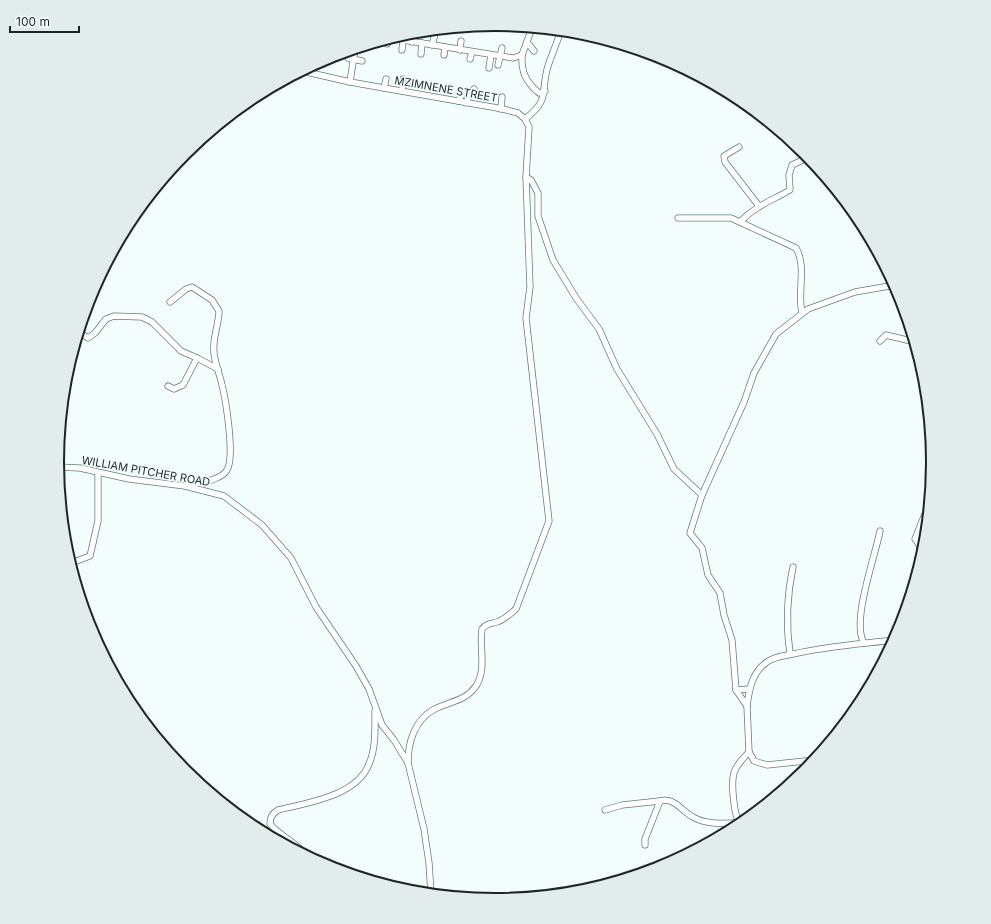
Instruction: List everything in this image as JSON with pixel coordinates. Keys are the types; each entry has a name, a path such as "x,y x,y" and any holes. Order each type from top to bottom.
{"street":[{"path":"530,33 527,42 522,48 522,70 531,86 539,93 546,91"},
{"path":"432,45 435,36"},
{"path":"408,763 408,746 412,734 425,718 433,710 468,696 476,685 482,672 482,629 490,622 496,622 505,618 516,609 549,520 526,318 530,287 526,178 529,127 525,119 537,110 546,91 548,68 559,36"},
{"path":"405,40 491,55 513,58 522,57 529,63"},
{"path":"402,50 403,41"},
{"path":"460,50 461,42"},
{"path":"527,42 534,51"},
{"path":"421,54 422,43"},
{"path":"444,55 445,47"},
{"path":"498,65 502,48"},
{"path":"470,59 472,52"},
{"path":"489,68 491,55"},
{"path":"350,82 352,56"},
{"path":"351,59 362,60"},
{"name":"MZIMNENE STREET","path":"313,72 350,82 501,109 518,113 525,119"},
{"path":"384,88 386,79"},
{"path":"402,91 403,79"},
{"path":"466,103 470,93 474,89"},
{"path":"458,101 463,93"},
{"path":"501,109 502,97"},
{"path":"739,147 724,156 724,162 759,206"},
{"path":"741,221 759,206 790,190 789,175 792,165 803,160"},
{"path":"526,178 531,180 538,193 538,216 553,260 576,298 599,329 617,369 656,434 674,469 702,495"},
{"path":"678,218 731,218 741,221 763,234 796,248 801,260 800,299 802,313"},
{"path":"747,706 736,690 732,640 724,615 720,594 708,575 702,548 690,533 702,495 744,402 754,373 776,334 808,309 855,292 889,286"},
{"path":"170,302 190,287 199,290 218,306 219,315 213,345 222,386 228,428 229,466 223,474 216,478 185,486"},
{"path":"84,335 88,338 95,333 106,319 114,316 142,317 152,322 181,351 218,369"},
{"path":"880,341 886,335 909,341"},
{"path":"168,386 174,389 183,385 197,358"},
{"name":"WILLIAM PITCHER ROAD","path":"64,467 80,468 98,473 185,486 224,496 262,525 291,558 316,607 360,672 369,689 382,725 394,740 408,763 424,829 431,888"},
{"path":"76,561 90,556 98,521 98,473"},
{"path":"918,544 915,539 923,520"},
{"path":"864,644 860,635 863,605 880,531"},
{"path":"790,654 787,631 791,578 794,567"},
{"path":"806,761 761,764 754,761 749,752 747,706 749,688 757,672 766,662 790,654 818,648 888,641"},
{"path":"736,690 749,688"},
{"path":"289,840 274,829 270,824 270,819 273,813 278,810 340,792 361,776 369,764 374,744 375,709"},
{"path":"738,818 736,813 733,776 739,763 749,752"},
{"path":"605,810 622,804 669,800 695,819 729,823"},
{"path":"645,845 645,839 660,801"}]}
